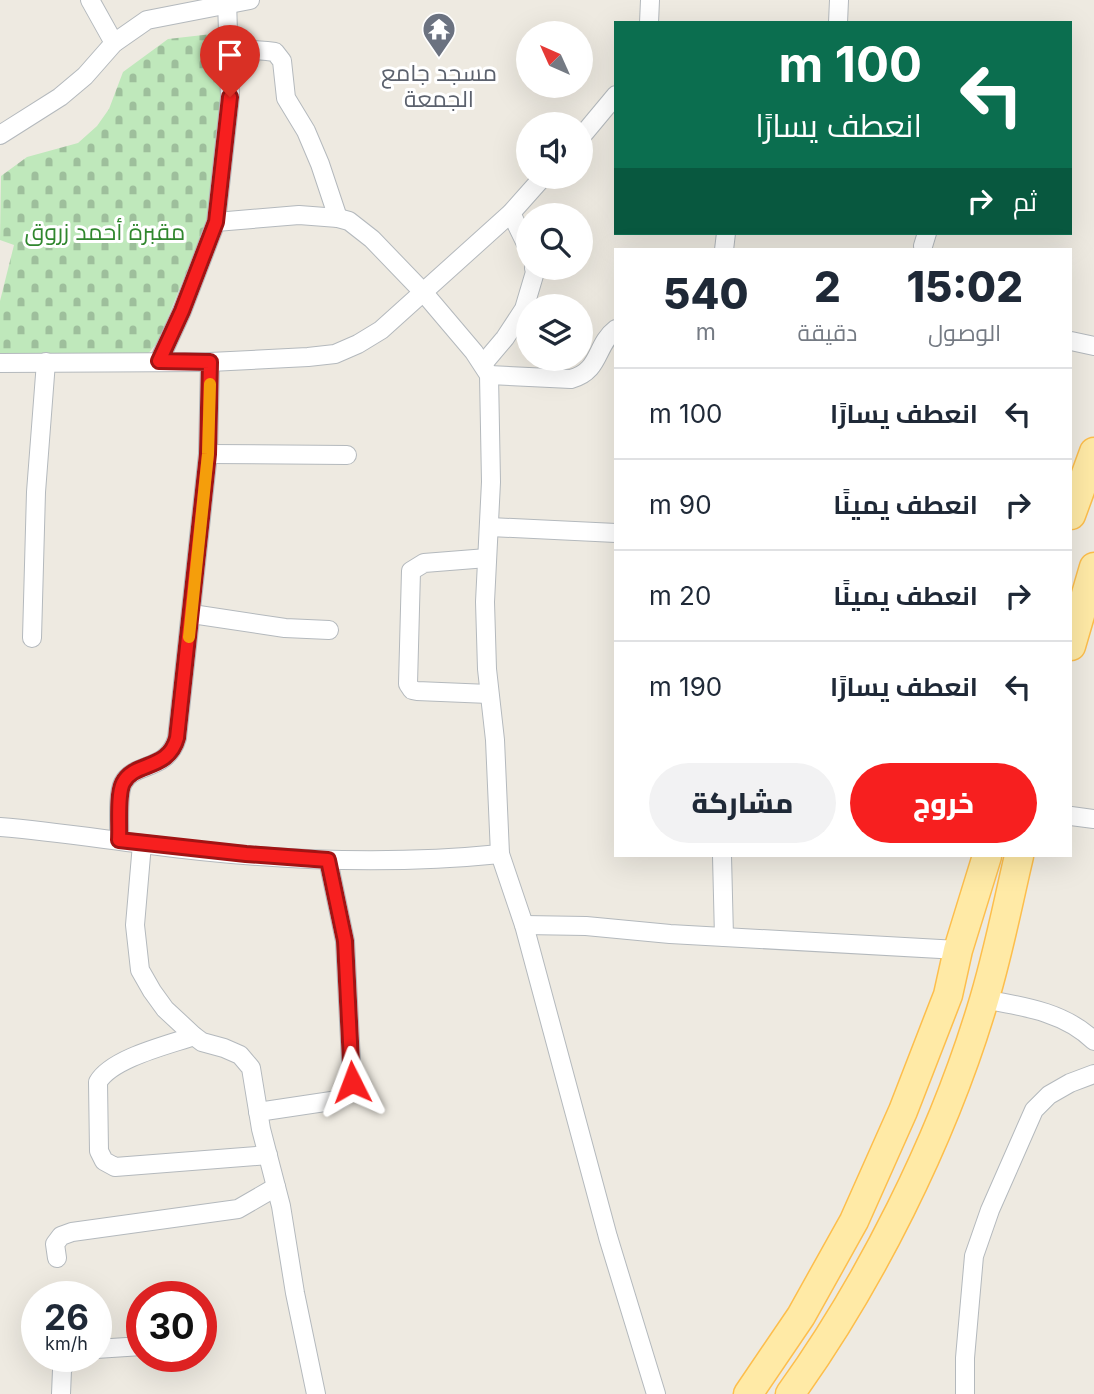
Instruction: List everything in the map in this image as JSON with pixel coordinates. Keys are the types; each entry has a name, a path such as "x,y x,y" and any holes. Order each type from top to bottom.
{"main road":[{"path":"1072,512 1094,453"},
{"path":"1072,643 1094,567"},
{"path":"748,1394 801,1316 854,1221 903,1111 948,995 958,950 987,857"},
{"path":"790,1394 862,1280 908,1191 949,1101 983,999 1019,857"}],"street":[{"path":"90,0 114,43"},
{"path":"0,135 60,97 85,76 114,43 147,20 227,2 250,0"},
{"path":"649,21 650,0"},
{"path":"838,21 839,0"},
{"path":"159,361 182,311 216,222 230,97 227,2"},
{"path":"228,48 275,52 282,61 286,98 306,131 338,218"},
{"path":"593,123 614,97"},
{"path":"0,363 265,361 335,354 381,330 511,213 532,189"},
{"path":"511,213 516,223"},
{"path":"216,222 299,215 338,218 358,227 424,293 486,370 571,379 580,377 591,368 605,340 614,330"},
{"path":"533,280 524,309 486,370 490,527 485,615 489,694 495,740 500,854 524,925 608,1237 656,1394"},
{"path":"1072,341 1094,346"},
{"path":"32,638 36,492 46,362"},
{"path":"119,840 123,783 131,775 166,757 174,748 192,614 208,454 210,362"},
{"path":"208,454 347,455"},
{"path":"490,527 614,533"},
{"path":"487,558 424,563 411,572 408,684 412,690 417,691 489,694"},
{"path":"192,614 285,628 329,630"},
{"path":"1072,816 1094,818"},
{"path":"0,827 142,844 328,860 500,854"},
{"path":"142,844 135,925 140,970 166,1009 194,1036 202,1042 240,1055 251,1068 316,1394"},
{"path":"722,857 724,937"},
{"path":"258,1112 338,1100 352,1082 345,941 328,860"},
{"path":"524,925 586,926 958,950"},
{"path":"983,999 1027,1007 1054,1016 1082,1029 1094,1041"},
{"path":"194,1036 118,1064 103,1074 98,1082 99,1151 104,1161 115,1167 268,1155"},
{"path":"965,1394 965,1358 974,1256 990,1210 1034,1110 1049,1095 1094,1074"},
{"path":"57,1258 55,1244 61,1236 72,1232 231,1211 276,1187"},
{"path":"61,1394 62,1372"}],"green space":[{"name":"مقبرة أحمد زروق","path":"212,34 220,46 226,76 206,236 183,280 158,342 146,356 0,360 0,301 14,245 0,240 1,176 27,157 78,143 97,126 109,109 123,72 168,39"}],"slow traffic":[{"path":"189,637 208,454 210,384"}],"place":[{"name":"مسجد جامع الجمعة","path":"439,59"}],"route":[{"path":"230,97 216,222 182,311 159,361 210,362 208,454 177,738 171,753 131,775 123,783 119,840 328,860 345,941 352,1082"}]}
